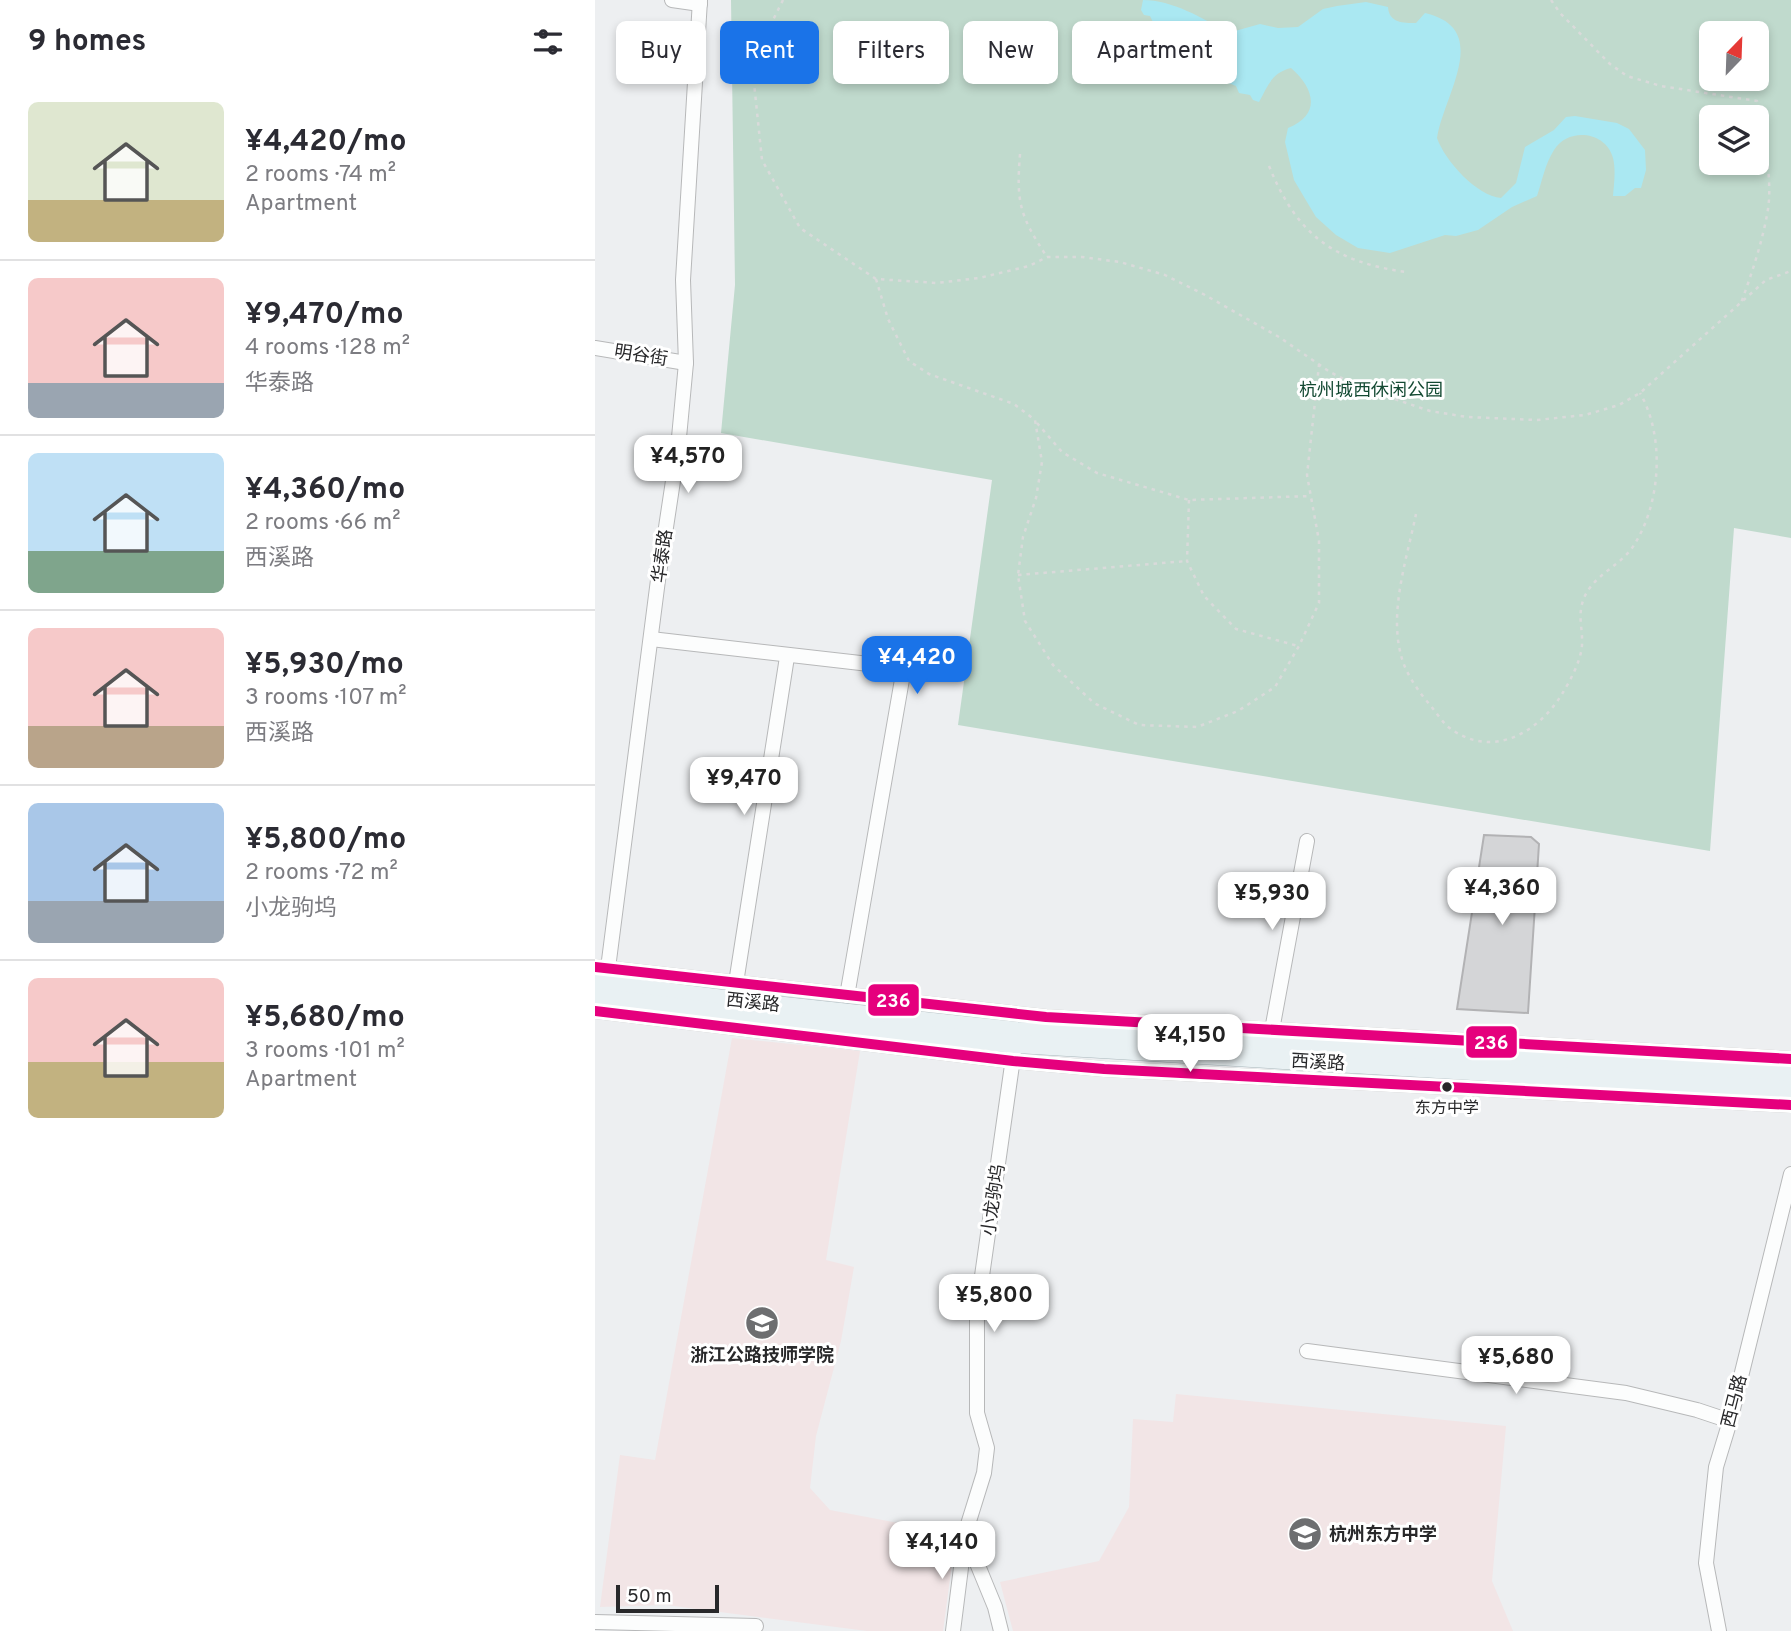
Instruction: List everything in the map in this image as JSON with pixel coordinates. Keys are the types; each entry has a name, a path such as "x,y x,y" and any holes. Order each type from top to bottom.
{"main road":[{"name":"西溪路","path":"600,980 747,1016 1015,1045 1791,1090"},
{"name":"西溪路","path":"1015,1045 1791,1075"}],"street":[{"path":"673,0 700,2"},
{"name":"华泰路","path":"600,980 678,447 686,363 683,281 700,2"},
{"name":"明谷街","path":"595,348 686,363"},
{"path":"651,639 786,657 904,668 847,996"},
{"path":"736,983 786,657"},
{"path":"1272,1030 1307,841"},
{"name":"西溪路","path":"600,980 736,983 1046,1017 1791,1059"},
{"name":"西溪路","path":"595,1011 1015,1045 1117,1070 1791,1105"},
{"name":"小龙驹坞","path":"953,1631 965,1534 985,1473 987,1448 977,1413 977,1311 1015,1045"},
{"name":"西马路","path":"1719,1631 1706,1563 1716,1467 1730,1421 1791,1174"},
{"path":"1307,1351 1626,1393 1730,1421"},
{"path":"965,1534 995,1607 1001,1631"},
{"path":"595,1622 756,1626"}],"path":[{"path":"783,0 771,24 754,83 762,160 800,228 876,279 937,284 1030,266 1047,257 1082,257 1121,262 1165,275 1245,317 1319,365 1359,387 1430,411 1467,417 1537,420 1585,415 1619,405 1640,393 1766,280 1791,271"},
{"path":"1551,0 1610,64 1627,76 1661,86 1757,101 1766,152 1768,207 1751,277 1739,306"},
{"path":"1020,154 1017,185 1020,211 1047,257"},
{"path":"1269,166 1291,208 1320,242 1354,260 1406,272"},
{"path":"876,279 888,319 909,361 929,374 1014,404 1035,420 1062,452 1097,473 1189,499 1311,496"},
{"path":"1035,420 1042,462 1036,498 1023,537 1018,575 1024,621 1053,665 1094,703 1139,725 1197,727 1238,711 1275,687 1299,646 1319,603 1319,541 1307,475 1319,365"},
{"path":"1416,514 1397,619 1401,656 1420,694 1448,726 1482,743 1504,742 1522,734 1544,717 1562,695 1582,646 1579,621 1584,598 1596,579 1634,547 1643,524 1656,475 1657,453 1650,410 1640,393"},
{"path":"1189,499 1188,561 1204,596 1236,629 1299,646"},
{"path":"1018,575 1188,561"}],"shaded area":[{"name":"浙江公路技师学院","path":"732,1038 860,1051 826,1260 854,1267 841,1341 816,1436 810,1488 830,1510 956,1534 943,1631 867,1631 666,1605 600,1607 620,1455 655,1460"},
{"name":"杭州东方中学","path":"1176,1394 1506,1426 1492,1581 1513,1631 1013,1631 1000,1582 1099,1561 1129,1507 1133,1419 1173,1422"}],"green space":[{"name":"杭州城西休闲公园","path":"731,0 1791,0 1791,538 1734,528 1710,851 958,725 992,480 721,433 735,285 732,84 819,84 819,21 731,21"}],"water":[{"path":"1143,0 1154,1 1176,6 1207,21 1152,21 1141,10"},
{"path":"1366,2 1388,7 1391,16 1402,22 1416,23 1425,13 1445,21 1457,33 1461,48 1459,65 1437,138 1454,167 1472,184 1492,196 1501,198 1516,183 1525,147 1554,130 1566,117 1575,116 1617,123 1629,129 1645,150 1646,170 1641,188 1635,188 1625,196 1613,196 1615,177 1609,149 1595,138 1577,135 1560,143 1554,150 1537,196 1512,207 1478,230 1456,236 1445,235 1390,253 1358,248 1336,235 1316,217 1294,180 1285,142 1288,128 1306,116 1311,100 1299,76 1291,68 1279,73 1259,102 1253,100 1250,95 1239,93 1236,86 1231,84 1237,84 1237,30 1260,24 1278,28 1298,27 1323,9"}],"building":[{"path":"1484,835 1531,837 1539,844 1528,1013 1457,1009"}],"transit line":[{"name":"236","path":"595,967 1046,1017 1791,1059"},
{"name":"236","path":"595,1011 1013,1061 1104,1069 1791,1105"}],"place":[{"name":"东方中学","path":"1447,1087"},
{"name":"浙江公路技师学院","path":"762,1323"},
{"name":"杭州东方中学","path":"1305,1534"}]}
